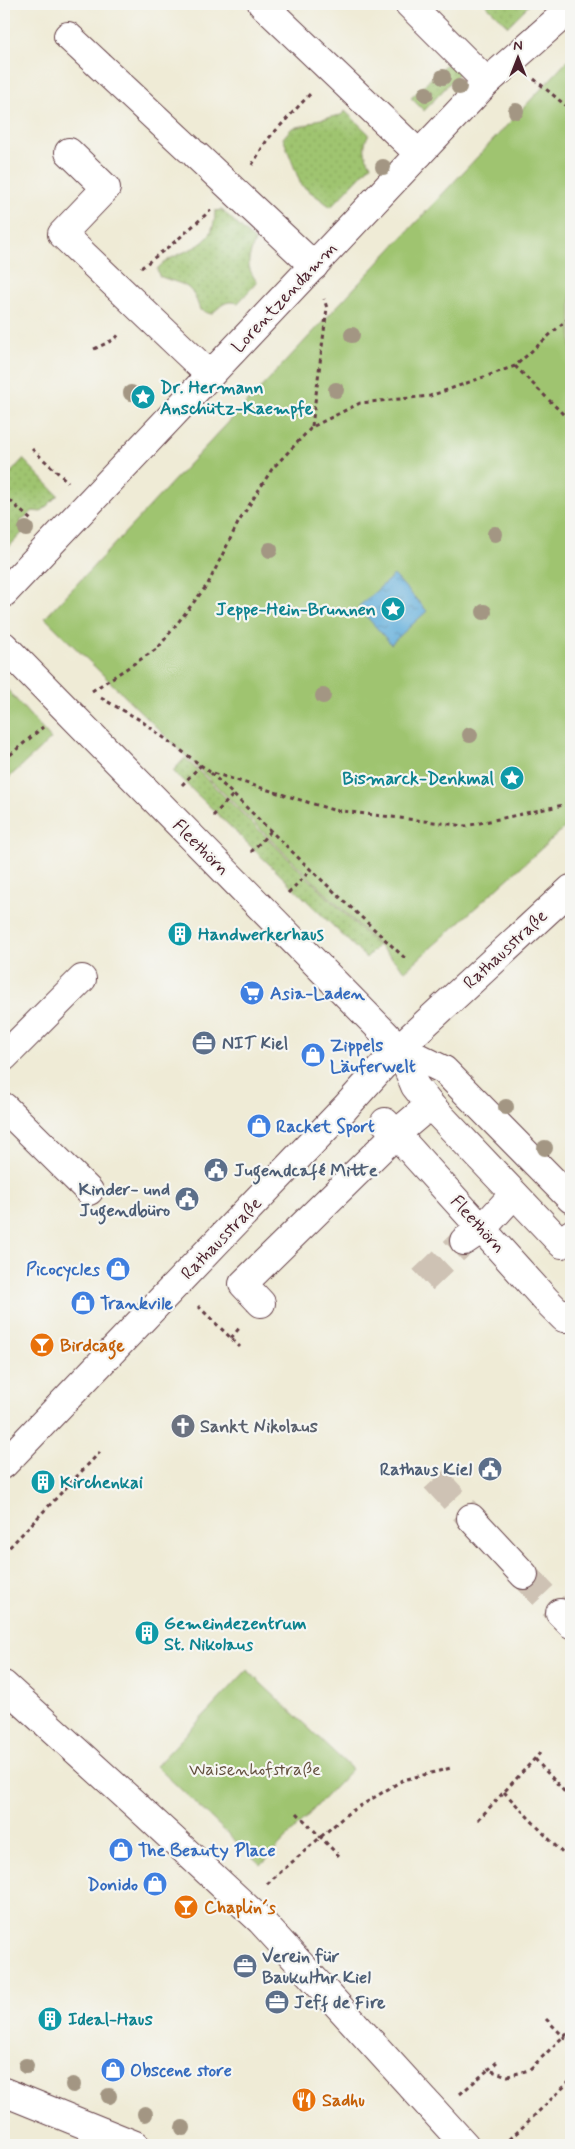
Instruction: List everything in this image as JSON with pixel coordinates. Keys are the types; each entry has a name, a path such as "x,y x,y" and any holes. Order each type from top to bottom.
{"street":[{"path":"262,4 419,154"},
{"path":"409,4 487,82"},
{"name":"Lorentzendamm","path":"4,593 487,82 571,8"},
{"path":"68,36 314,266"},
{"path":"69,152 106,188 62,234 210,375"},
{"name":"Fleethörn","path":"4,646 399,1048"},
{"name":"Rathausstraße","path":"4,1464 345,1108 399,1048 571,889"},
{"path":"4,1056 82,978"},
{"path":"399,1048 414,1086 430,1105 514,1194 568,1244"},
{"path":"399,1048 444,1070 571,1199"},
{"path":"261,1303 243,1284 391,1127 430,1105"},
{"path":"4,1107 89,1191"},
{"name":"Fleethörn","path":"391,1127 473,1235 564,1318 571,1312"},
{"path":"473,1235 514,1194"},
{"path":"471,1518 524,1575"},
{"path":"4,1685 243,1904 465,2145"},
{"path":"4,2092 135,2145"}],"path":[{"path":"512,58 571,110"},
{"path":"120,290 136,271 200,221 221,201 230,187 247,172 267,140 332,71"},
{"path":"312,427 327,308"},
{"path":"91,692 158,648 208,584 238,523 272,469 312,427 360,403 430,396 515,366 571,316"},
{"path":"94,349 116,339 124,328"},
{"path":"515,366 571,422"},
{"path":"32,449 91,501"},
{"path":"4,495 54,540"},
{"path":"84,686 140,720 210,772 407,960"},
{"path":"210,772 333,810 466,826 568,804 571,800"},
{"path":"568,804 571,808"},
{"path":"176,1284 240,1347"},
{"path":"4,1553 100,1452"},
{"path":"478,1820 540,1754"},
{"path":"535,1759 571,1799"},
{"path":"243,1904 347,1814 403,1780 451,1768"},
{"path":"504,1792 571,1862"},
{"path":"297,1813 339,1856"},
{"path":"546,2019 571,2044"},
{"path":"497,2062 488,2070 508,2076 529,2070 571,2029"},
{"path":"504,2145 571,2080"}],"green space":[{"path":"485,4 530,4 508,26"},
{"path":"571,57 571,822 405,971 45,618"},
{"path":"450,60 460,72 424,111 411,98"},
{"path":"345,111 369,134 365,142 365,150 371,165 331,207 301,185 283,138 292,128 307,125 316,120 341,115"},
{"path":"222,210 255,241 249,267 257,282 238,303 226,303 211,314 200,310 197,301 189,289 159,276 157,269 166,261 194,248 202,242 209,235 215,211"},
{"path":"23,459 58,495 41,512 33,511 20,521 26,529 4,552 4,480"},
{"path":"4,686 51,739 4,782"},
{"path":"185,758 378,946 366,958 173,771"},
{"name":"Waisenhofstraße","path":"247,1670 352,1769 261,1865 156,1766"}],"water":[{"name":"Jeppe-Hein-Brunnen","path":"394,575 427,611 391,644 358,607"}],"tunnel":[{"path":"423,1280 464,1241"},
{"path":"435,1479 471,1518"},
{"path":"524,1575 560,1613"}],"place":[{"name":"Dr. Hermann Anschütz-Kaempfe","path":"143,397"},
{"name":"Jeppe-Hein-Brunnen","path":"393,609"},
{"name":"Bismarck-Denkmal","path":"512,778"},
{"name":"Handwerkerhaus","path":"180,934"},
{"name":"Asia-Laden","path":"252,993"},
{"name":"NIT Kiel","path":"204,1043"},
{"name":"Zippels Läuferwelt","path":"313,1055"},
{"name":"Racket Sport","path":"259,1126"},
{"name":"Jugendcafé Mitte","path":"216,1170"},
{"name":"Kinder- und Jugendbüro","path":"187,1199"},
{"name":"Picocycles","path":"118,1269"},
{"name":"Trankvile","path":"83,1303"},
{"name":"Birdcage","path":"42,1345"},
{"name":"Sankt Nikolaus","path":"183,1426"},
{"name":"Rathaus Kiel","path":"490,1469"},
{"name":"Kirchenkai","path":"43,1482"},
{"name":"Gemeindezentrum St. Nikolaus","path":"147,1633"},
{"name":"The Beauty Place","path":"121,1850"},
{"name":"Donido","path":"155,1884"},
{"name":"Chaplin´s","path":"186,1907"},
{"name":"Verein für Baukultur Kiel","path":"245,1966"},
{"name":"Jeff de Fire","path":"277,2002"},
{"name":"Ideal-Haus","path":"50,2019"},
{"name":"Obscene store","path":"113,2070"},
{"name":"Sadhu","path":"304,2100"}]}
